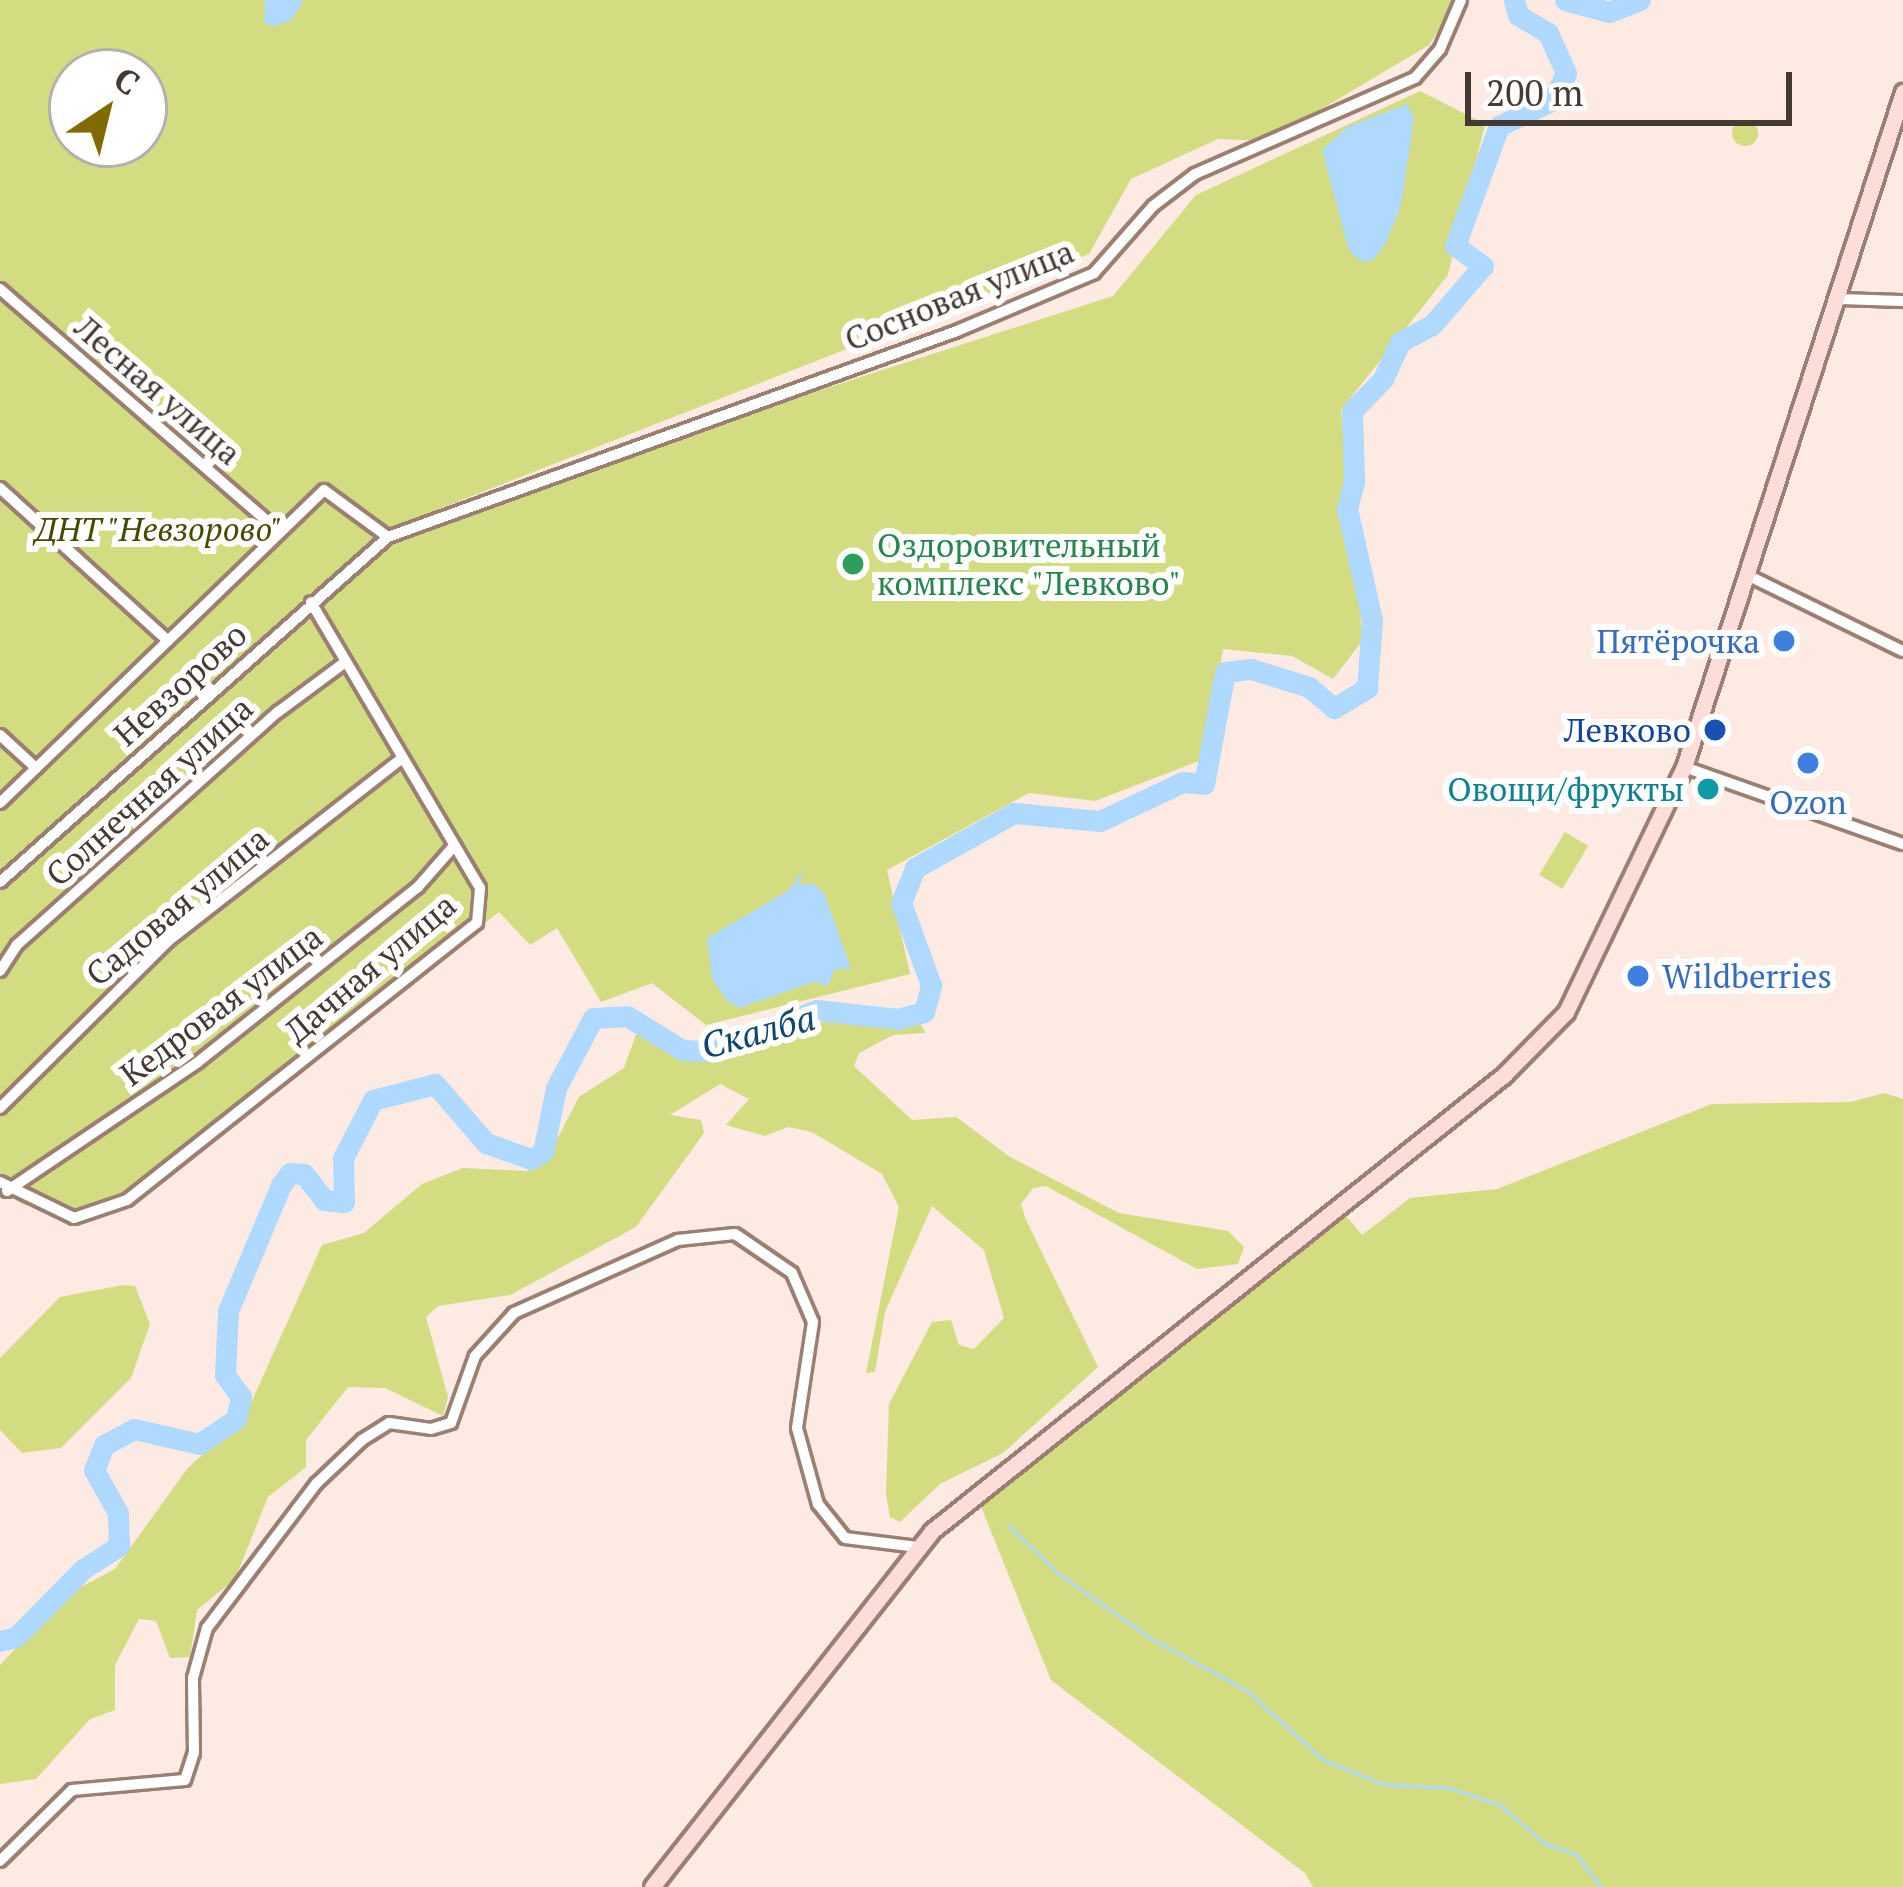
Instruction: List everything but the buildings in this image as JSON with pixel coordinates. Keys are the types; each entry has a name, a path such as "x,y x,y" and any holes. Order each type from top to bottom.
{"street":[{"name":"Сосновая улица","path":"394,534 957,331 1094,273 1153,206 1195,174 1415,78 1440,49 1461,0"},
{"path":"652,1887 917,1547 1046,1434 1532,1050 1592,967 1684,767 1903,92"},
{"name":"Лесная улица","path":"0,290 280,532"},
{"path":"1838,299 1903,302"},
{"path":"0,488 168,641"},
{"path":"0,803 324,490 394,534"},
{"name":"Невзорово","path":"0,882 311,602 394,534"},
{"path":"1749,576 1903,651"},
{"name":"Дачная улица","path":"4,1187 74,1218 127,1199 477,923 479,888 311,602"},
{"name":"Солнечная улица","path":"0,970 17,945 226,758 344,663"},
{"path":"0,735 37,768"},
{"name":"Садовая улица","path":"0,1108 168,941 401,759"},
{"path":"1684,767 1903,844"},
{"name":"Кедровая улица","path":"4,1187 198,1062 418,887 454,846"},
{"path":"0,1861 72,1790 185,1780 194,1753 194,1678 207,1628 316,1484 362,1440 389,1423 431,1429 451,1423 475,1356 514,1313 678,1240 735,1234 792,1273 809,1304 814,1339 799,1454 826,1523 845,1538 917,1547"}],"green space":[{"name":"ДНТ \"Невзорово\"","path":"0,0 1458,0 1429,45 1268,141 1218,139 1131,179 1089,254 388,529 1113,296 1196,195 1420,91 1485,124 1448,275 1341,410 1363,640 1333,679 1292,656 1223,649 1204,759 1095,801 1029,793 887,870 910,974 706,1025 652,983 601,1002 557,928 530,945 499,912 134,1197 64,1217 20,1203 0,1187"},
{"path":"1745,120 1758,133 1745,146 1732,133"},
{"path":"1565,832 1588,846 1562,889 1539,875"},
{"path":"848,1015 920,1024 926,1033 893,1035 859,1053 854,1066 912,1120 956,1117 1010,1157 1119,1213 1228,1231 1244,1247 1238,1264 1197,1269 1046,1186 1033,1188 1021,1204 1026,1220 1098,1367 1003,1453 940,1484 900,1522 890,1517 886,1495 889,1404 932,1322 951,1320 959,1345 974,1349 1004,1318 984,1250 932,1206 885,1312 875,1372 866,1373 899,1207 882,1174 812,1132 788,1127 765,1136 726,1125 749,1099 720,1084 670,1115 701,1120 704,1133 636,1227 510,1295 438,1306 426,1317 448,1397 443,1416 385,1388 348,1387 306,1440 306,1467 268,1497 235,1579 197,1610 190,1657 170,1658 156,1621 139,1619 115,1665 115,1710 90,1719 36,1779 0,1784 0,1665 66,1595 115,1569 187,1469 246,1414 322,1245 364,1233 422,1184 463,1168 527,1171 545,1162 579,1097 624,1068 638,1029 685,1060"},
{"path":"1884,1093 1903,1099 1903,1887 1313,1887 1305,1873 1051,1680 975,1492 1337,1205 1362,1235 1410,1198 1497,1189 1712,1104 1850,1102"},
{"path":"135,1286 150,1324 131,1378 61,1448 22,1453 0,1430 0,1358 60,1297"}],"water":[{"path":"265,0 302,0 302,4 291,20 273,27 264,22"},
{"path":"1407,104 1414,118 1401,205 1385,245 1372,261 1360,261 1349,251 1322,150 1347,127"},
{"path":"803,870 799,885 813,883 824,893 851,968 834,970 828,986 813,982 740,1008 728,1002 712,979 707,938 789,890"}],"waterway":[{"name":"Скалба","path":"0,1641 16,1637 83,1569 119,1546 118,1513 94,1470 104,1445 134,1429 199,1444 236,1419 241,1397 225,1375 228,1311 281,1185 290,1173 304,1174 324,1200 344,1202 343,1158 373,1100 435,1084 486,1143 531,1159 543,1152 556,1088 593,1018 627,1016 682,1050 703,1051 817,1010 898,1019 924,1012 931,985 901,903 915,868 1014,813 1100,821 1183,782 1204,784 1225,672 1251,669 1309,687 1334,708 1367,688 1372,620 1347,508 1354,481 1352,411 1383,379 1400,342 1432,325 1483,266 1455,246 1499,126 1553,100 1566,73 1548,33 1518,15 1514,0"},
{"name":"Скалба","path":"1565,0 1609,12 1640,0"},
{"path":"1009,1526 1059,1574 1150,1638 1246,1690 1322,1759 1382,1784 1449,1788 1500,1805 1544,1843 1576,1854 1601,1887"}],"place":[{"name":"Оздоровительный комплекс \"Левково\"","path":"853,564"},
{"name":"Пятёрочка","path":"1784,641"},
{"name":"Левково","path":"1715,730"},
{"name":"Ozon","path":"1808,763"},
{"name":"Овощи/фрукты","path":"1708,789"},
{"name":"Wildberries","path":"1638,976"}]}
